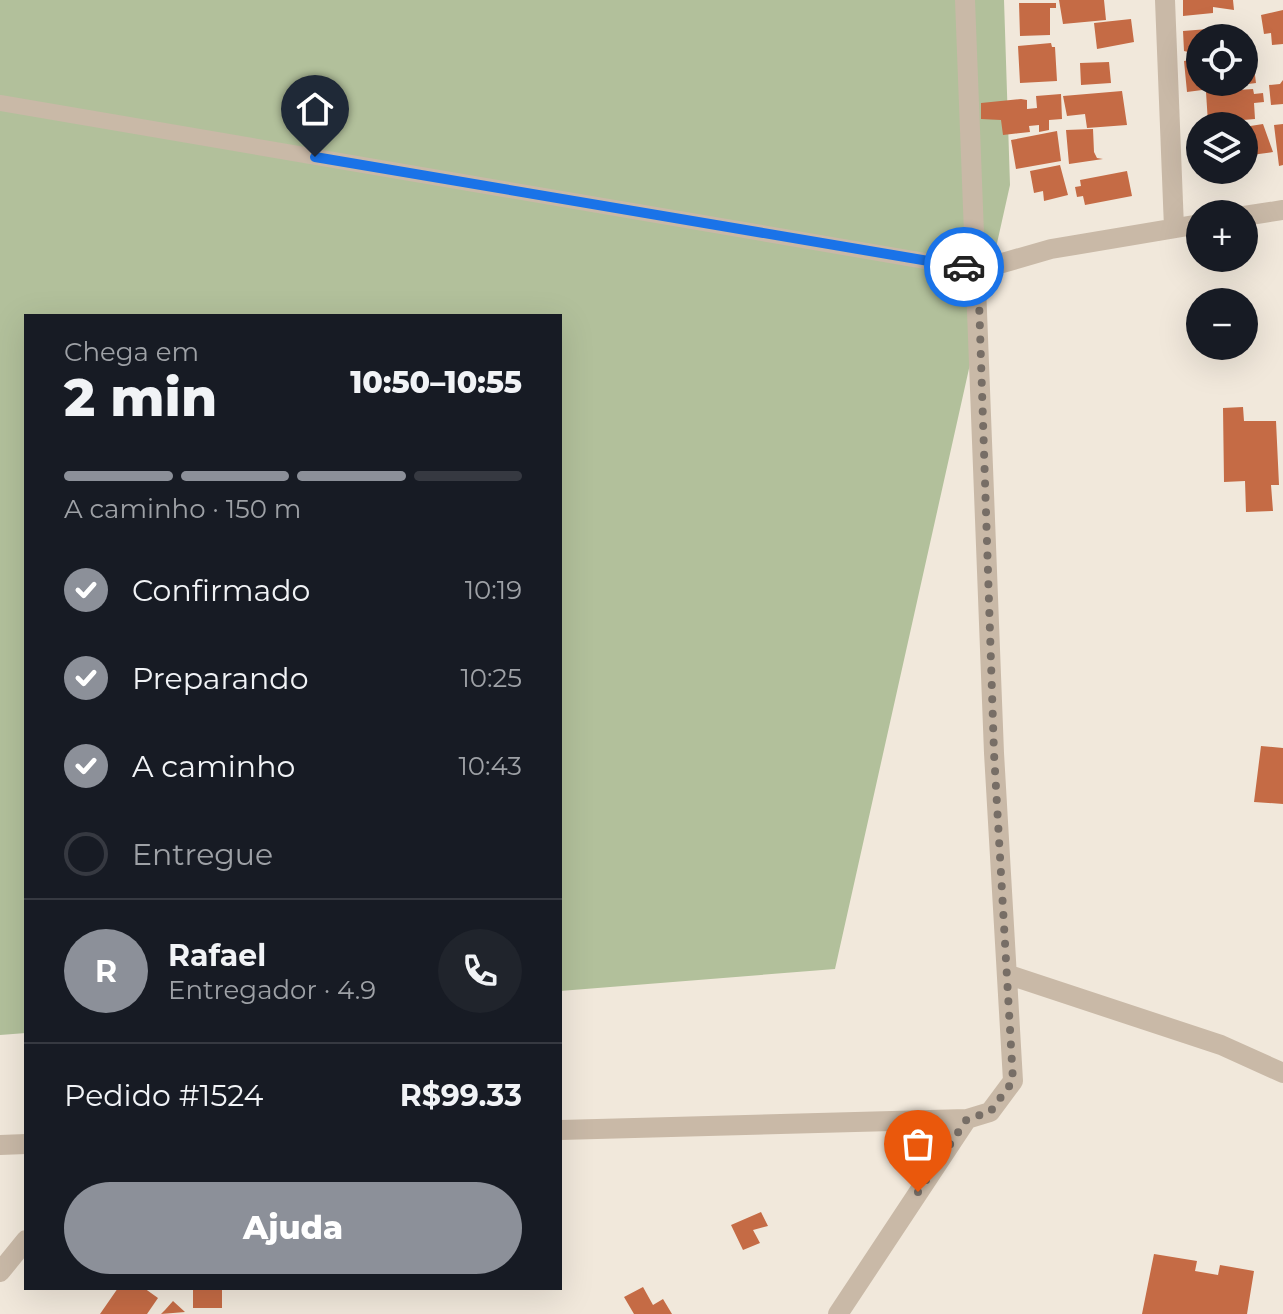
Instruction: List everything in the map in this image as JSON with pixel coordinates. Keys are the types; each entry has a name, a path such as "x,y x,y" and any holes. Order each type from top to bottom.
{"street":[{"path":"562,1130 967,1119 990,1112 1013,1081 994,753 978,270 965,0"},
{"path":"1165,0 1174,228"},
{"path":"1258,214 1283,210"},
{"path":"978,270 1051,249 1186,226"},
{"path":"1009,975 1221,1045 1283,1073"},
{"path":"838,1314 967,1119"},
{"path":"0,1145 24,1144"},
{"path":"0,1272 24,1242"}],"lane":[{"path":"0,103 978,270"}],"green space":[{"path":"0,0 1004,0 1010,185 835,969 562,991 562,314 24,314 24,1033 0,1035"}],"building":[{"path":"1059,0 1104,0 1106,20 1063,24"},
{"path":"1183,0 1233,0 1234,10 1213,7 1213,13 1183,16"},
{"path":"1019,3 1056,3 1056,8 1050,8 1050,35 1020,36"},
{"path":"1283,10 1283,44 1272,45 1271,33 1264,34 1261,15"},
{"path":"1131,19 1134,42 1097,49 1094,23"},
{"path":"1183,31 1186,31 1186,52 1184,51"},
{"path":"1051,43 1055,47 1057,81 1020,83 1018,46"},
{"path":"1109,62 1111,83 1081,85 1080,63"},
{"path":"1283,80 1283,104 1271,105 1269,85 1280,84"},
{"path":"1122,91 1127,125 1087,128 1085,114 1067,116 1063,96"},
{"path":"1263,93 1264,102 1254,103 1255,112 1207,112 1206,96 1258,96"},
{"path":"1061,94 1062,119 1049,120 1049,130 1039,132 1039,125 1029,126 1030,132 1003,135 1001,120 981,119 981,103 1021,99 1027,100 1027,109 1037,108 1036,96"},
{"path":"1263,124 1273,152 1258,154 1258,125"},
{"path":"1283,124 1283,165 1279,166 1274,125"},
{"path":"1093,129 1094,152 1097,158 1103,159 1069,164 1066,130"},
{"path":"1057,131 1061,161 1016,169 1011,140"},
{"path":"1060,165 1068,195 1044,201 1043,191 1034,193 1030,171"},
{"path":"1127,171 1132,196 1085,205 1083,196 1077,197 1075,187 1081,186 1080,180"},
{"path":"1243,407 1244,421 1276,421 1279,485 1271,485 1273,511 1246,512 1245,481 1224,482 1223,408"},
{"path":"1261,746 1283,748 1283,804 1254,802"},
{"path":"761,1212 768,1226 753,1230 760,1243 743,1250 731,1225"},
{"path":"1154,1254 1197,1261 1195,1271 1218,1275 1220,1265 1254,1271 1247,1314 1142,1314"},
{"path":"643,1287 653,1305 663,1299 672,1314 634,1314 624,1297"},
{"path":"117,1290 147,1290 158,1298 147,1314 100,1314"},
{"path":"193,1290 222,1290 222,1308 193,1308"},
{"path":"173,1301 185,1312 161,1314 165,1310"}],"way so far":[{"path":"918,1192 967,1119 990,1112 1013,1081 994,753 978,270 964,267"}],"route":[{"path":"315,157 964,267"}]}
